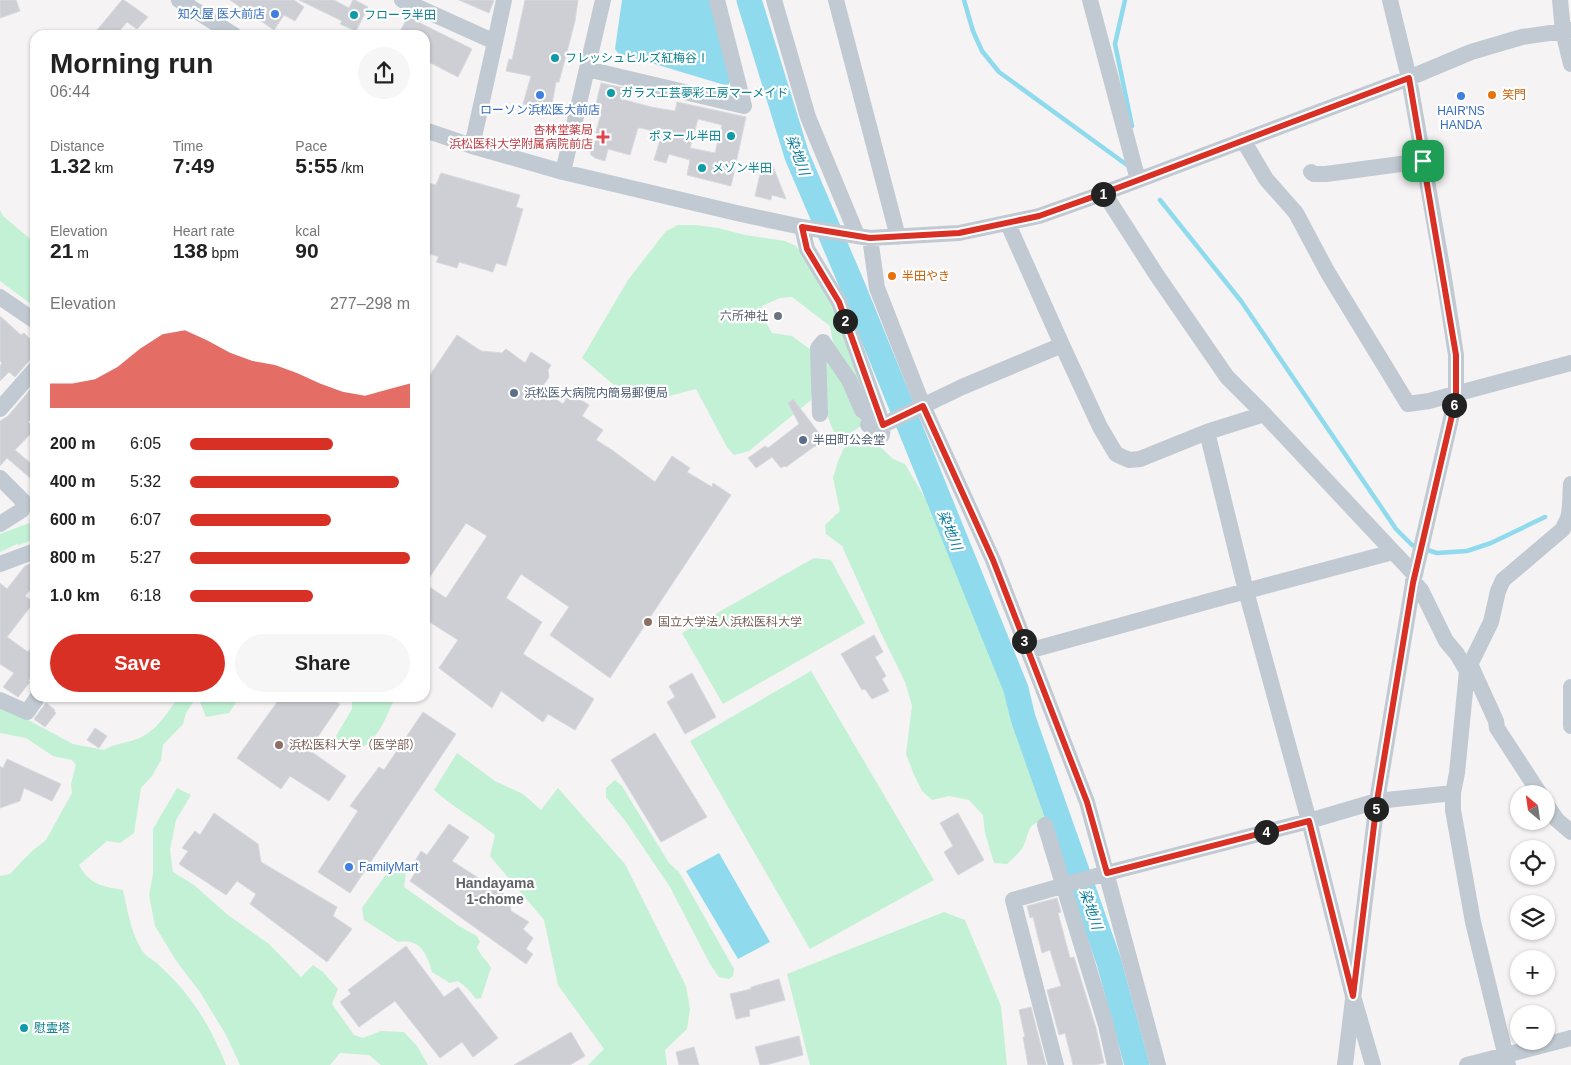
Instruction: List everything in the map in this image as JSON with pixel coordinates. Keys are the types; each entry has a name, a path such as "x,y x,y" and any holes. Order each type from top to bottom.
{"street":[{"path":"179,0 226,30"},
{"path":"402,0 495,42"},
{"path":"472,146 504,0"},
{"path":"563,172 603,0"},
{"path":"587,69 744,106 717,0"},
{"path":"774,0 808,117 878,288 921,407 993,560 1087,802 1158,1065"},
{"path":"836,0 898,237"},
{"path":"1090,0 1138,180"},
{"path":"1345,1065 1377,801 1414,578 1456,393 1456,355 1409,78 1390,0"},
{"path":"1560,0 1567,31 1571,64"},
{"path":"430,132 472,146 563,172 802,227 857,236 898,237 959,233 1039,216 1409,78 1471,52 1522,37 1567,31"},
{"path":"1243,140 1270,184 1296,213 1328,273 1408,404 1418,404 1571,363"},
{"path":"1311,172 1314,174 1326,174 1423,161"},
{"path":"1104,193 1156,274 1227,377 1393,552 1414,578 1446,641 1469,669 1496,721 1497,728 1534,785"},
{"path":"1008,224 1100,427 1116,454 1128,460 1140,458 1207,432 1264,414"},
{"path":"802,227 807,249 839,302 880,424"},
{"path":"3,305 30,319"},
{"path":"820,414 818,348 823,342 848,380 862,410 880,424"},
{"path":"880,424 1062,345"},
{"path":"0,409 30,375"},
{"path":"1207,432 1246,591 1373,1065"},
{"path":"0,478 23,501 22,510 0,524"},
{"path":"1507,1060 1473,922 1453,810 1453,793 1469,669 1491,622 1501,583 1563,529 1568,518 1571,484"},
{"path":"0,564 30,552"},
{"path":"1028,651 1393,552"},
{"path":"1571,687 1571,726"},
{"path":"0,700 26,712 34,702"},
{"path":"1056,1065 1012,900 1107,873 1309,821 1377,801 1453,793"},
{"path":"1555,817 1571,832"},
{"path":"1045,825 1106,1025 1115,1065"},
{"path":"1467,1065 1507,1060 1571,1038"}],"green space":[{"path":"0,210 3,216 30,239 30,303 0,281"},
{"path":"678,225 718,228 745,235 785,241 796,246 835,302 877,416 833,342 830,326 792,297 780,298 762,306 762,316 772,333 792,336 811,350 813,388 811,400 749,451 734,455 727,447 696,389 654,400 614,385 582,358 628,280 666,231"},
{"path":"822,347 866,423 839,440 833,430 826,407"},
{"path":"866,433 893,459 905,464 941,525 974,599 1011,691 1019,725 1044,789 1051,813 1044,821 1038,822 1030,828 1021,850 1007,864 994,863 985,833 983,815 969,800 949,796 932,800 922,791 906,754 912,706 905,682 842,546 826,534 825,525 840,511 833,478 838,461 844,448 855,438"},
{"path":"30,523 30,541 17,544 0,552 0,534"},
{"path":"814,558 831,560 865,623 723,704 682,633"},
{"path":"811,671 934,880 810,949 690,741"},
{"path":"175,702 193,702 186,713 183,724 163,745 161,760 152,776 141,788 134,833 120,843 107,841 79,865 83,872 97,884 123,890 132,928 141,949 174,980 190,999 216,1042 226,1065 0,1065 0,876 10,874 31,852 46,840 72,793 71,784 76,765 72,760 53,756 26,738 0,733 0,705 73,744 104,750 144,736 160,721"},
{"path":"200,702 236,702 229,713 206,717"},
{"path":"352,702 393,702 377,734 358,749 340,745 336,736 352,709"},
{"path":"457,753 495,781 523,794 541,810 558,788 625,864 686,986 690,1009 687,1029 665,1050 667,1065 588,1065 604,1049 558,985 544,920 490,856 495,835 434,790"},
{"path":"615,780 622,786 669,863 679,872 734,969 733,976 729,979 719,977 710,964 670,887 626,822 606,797 606,788"},
{"path":"177,788 191,795 176,820 170,850 173,872 194,885 228,915 269,944 301,977 313,965 323,972 338,989 332,1004 354,1035 363,1038 381,1031 404,1032 417,1046 428,1065 381,1065 369,1055 340,1053 330,1065 240,1065 226,1035 200,992 177,962 155,926 149,895 153,874 153,829"},
{"path":"401,867 406,872 404,887 459,926 477,936 480,942 477,947 478,950 491,968 481,998 476,999 458,981 450,983 432,972 425,953 417,945 405,941 398,942 364,920 362,908 390,869"},
{"path":"944,912 965,920 1001,1006 1007,1065 810,1065 787,974"}],"water":[{"path":"622,0 710,0 731,79 728,86 618,53 615,49"},
{"path":"719,853 770,942 738,959 686,871"}],"building":[{"path":"0,0 16,0 20,11 0,18"},
{"path":"122,0 148,17 137,29 127,22 120,30 97,30"},
{"name":"知久屋 医大前店","path":"230,0 294,0 304,7 295,21 284,15 274,30"},
{"path":"299,0 334,0 349,8 353,0 355,0 368,7 356,30 340,24 342,21"},
{"path":"459,0 494,0 489,13"},
{"path":"525,0 578,0 575,21 559,82 556,82 551,110 523,104 531,76 506,71 509,59 512,60"},
{"path":"408,17 472,49 458,77 430,63 430,30 401,30"},
{"path":"601,83 624,88 621,99 651,107 675,111 677,102 746,117 731,186 687,175 690,160 669,154 666,163 654,160 662,133 641,128 638,128 630,155 608,149 605,161 595,158 591,155 590,150 601,113 594,112","holes":["698,119 722,125 715,153 690,148"]},
{"path":"763,161 772,164 786,199 772,195 771,200 755,196"},
{"path":"441,173 520,195 516,207 523,209 506,266 496,263 493,272 459,262 457,268 436,262 439,257 430,254 430,183 436,185"},
{"path":"0,316 21,335 24,333 30,339 30,360 15,377 9,372 0,381 0,366 2,363 0,361"},
{"path":"457,335 481,351 502,353 506,349 525,363 531,352 551,365 548,370 549,377 541,389 563,404 570,393 589,405 582,416 603,430 596,440 655,482 672,456 690,468 687,472 712,487 713,483 731,495 610,678 550,635 569,607 521,574 506,598 542,622 523,654 594,699 575,730 548,714 543,722 501,691 492,708 439,668 458,640 430,622 430,587 446,598 487,536 466,523 430,577 430,375"},
{"path":"30,390 30,420 28,422 30,424 30,434 15,450 30,463 30,478 7,458 0,466 0,421 8,416"},
{"name":"半田町公会堂","path":"793,399 825,441 786,467 781,468 772,457 756,468 748,458 765,446 768,448 799,424 788,403"},
{"path":"30,564 30,590 25,596 30,599 30,607 7,637 28,652 30,649 30,678 28,681 30,682 18,697 3,687 14,673 0,664 0,583 7,589 25,566"},
{"path":"874,635 883,652 875,657 886,676 882,679 889,691 872,699 865,689 862,690 841,654"},
{"path":"692,673 716,717 685,734 667,702 675,697 669,686"},
{"path":"277,702 336,702 340,704 309,750 346,776 329,801 290,776 281,789 237,758"},
{"path":"46,703 56,713 45,727 34,719"},
{"path":"423,712 456,734 350,893 318,872 358,811 350,806 379,767 384,770"},
{"path":"95,728 107,736 99,748 87,740"},
{"path":"655,733 707,817 661,842 611,760"},
{"path":"7,759 61,784 52,801 24,788 20,801 0,808 0,766 3,768"},
{"path":"214,813 258,844 261,862 337,907 333,916 352,929 327,962 250,904 256,894 237,881 226,895 179,864 188,851 182,848 195,831 200,835"},
{"path":"958,813 984,860 958,875 944,852 953,846 940,823"},
{"path":"449,824 469,837 452,861 508,897 511,911 529,922 523,929 533,938 526,949 533,954 526,964 410,881 419,867 414,863 421,851 427,855"},
{"path":"1057,898 1061,912 1058,913 1070,958 1074,957 1096,1028 1104,1063 1073,1065 1065,1033 1059,1035 1047,990 1061,986 1050,950 1042,953 1033,917 1030,918 1027,906"},
{"path":"406,946 444,997 458,987 498,1038 473,1057 462,1042 440,1058 395,1001 359,1027 340,1002 351,994 348,990"},
{"path":"779,979 785,1000 749,1010 750,1016 736,1019 730,994"},
{"path":"1031,1007 1046,1065 1028,1065 1023,1037 1025,1037 1019,1010"},
{"path":"571,1032 585,1056 570,1065 514,1065"},
{"path":"799,1036 803,1055 760,1065 755,1047"},
{"path":"694,1047 699,1065 679,1065 676,1052"}],"waterway":[{"name":"染地川","path":"749,0 797,156 853,287 1016,689 1023,718 1109,962 1137,1065"},
{"path":"964,0 973,31 982,51 999,72 1127,165"},
{"path":"1125,0 1115,44 1132,126"},
{"path":"1160,200 1241,301 1396,529 1412,545 1437,553 1467,551 1491,543 1545,517"}],"place":[{"name":"知久屋 医大前店","path":"275,14"},
{"name":"フローラ半田","path":"354,15"},
{"name":"フレッシュヒルズ紅梅谷Ⅰ","path":"555,58"},
{"name":"ガラス工芸夢彩工房マーメイド","path":"611,93"},
{"name":"ローソン浜松医大前店","path":"540,95"},
{"name":"笑門","path":"1492,95"},
{"name":"HAIR'NS HANDA","path":"1461,96"},
{"name":"ポヌール半田","path":"731,136"},
{"name":"杏林堂薬局 浜松医科大学附属病院前店","path":"603,137"},
{"name":"メゾン半田","path":"702,168"},
{"name":"半田やき","path":"892,276"},
{"name":"六所神社","path":"778,316"},
{"name":"浜松医大病院内簡易郵便局","path":"514,393"},
{"name":"半田町公会堂","path":"803,440"},
{"name":"国立大学法人浜松医科大学","path":"648,622"},
{"name":"浜松医科大学（医学部）","path":"279,745"},
{"name":"FamilyMart","path":"349,867"},
{"name":"慰霊塔","path":"24,1028"}],"district":[{"name":"Handayama 1-chome","path":"495,892"}],"route":[{"path":"1409,78 1423,161 1456,355 1456,398 1413,583 1377,801 1353,996 1309,821 1107,873 1087,802 993,560 923,406 883,425 839,302 807,249 802,227 870,238 959,233 1008,224 1039,216 1104,193 1409,78"}]}
